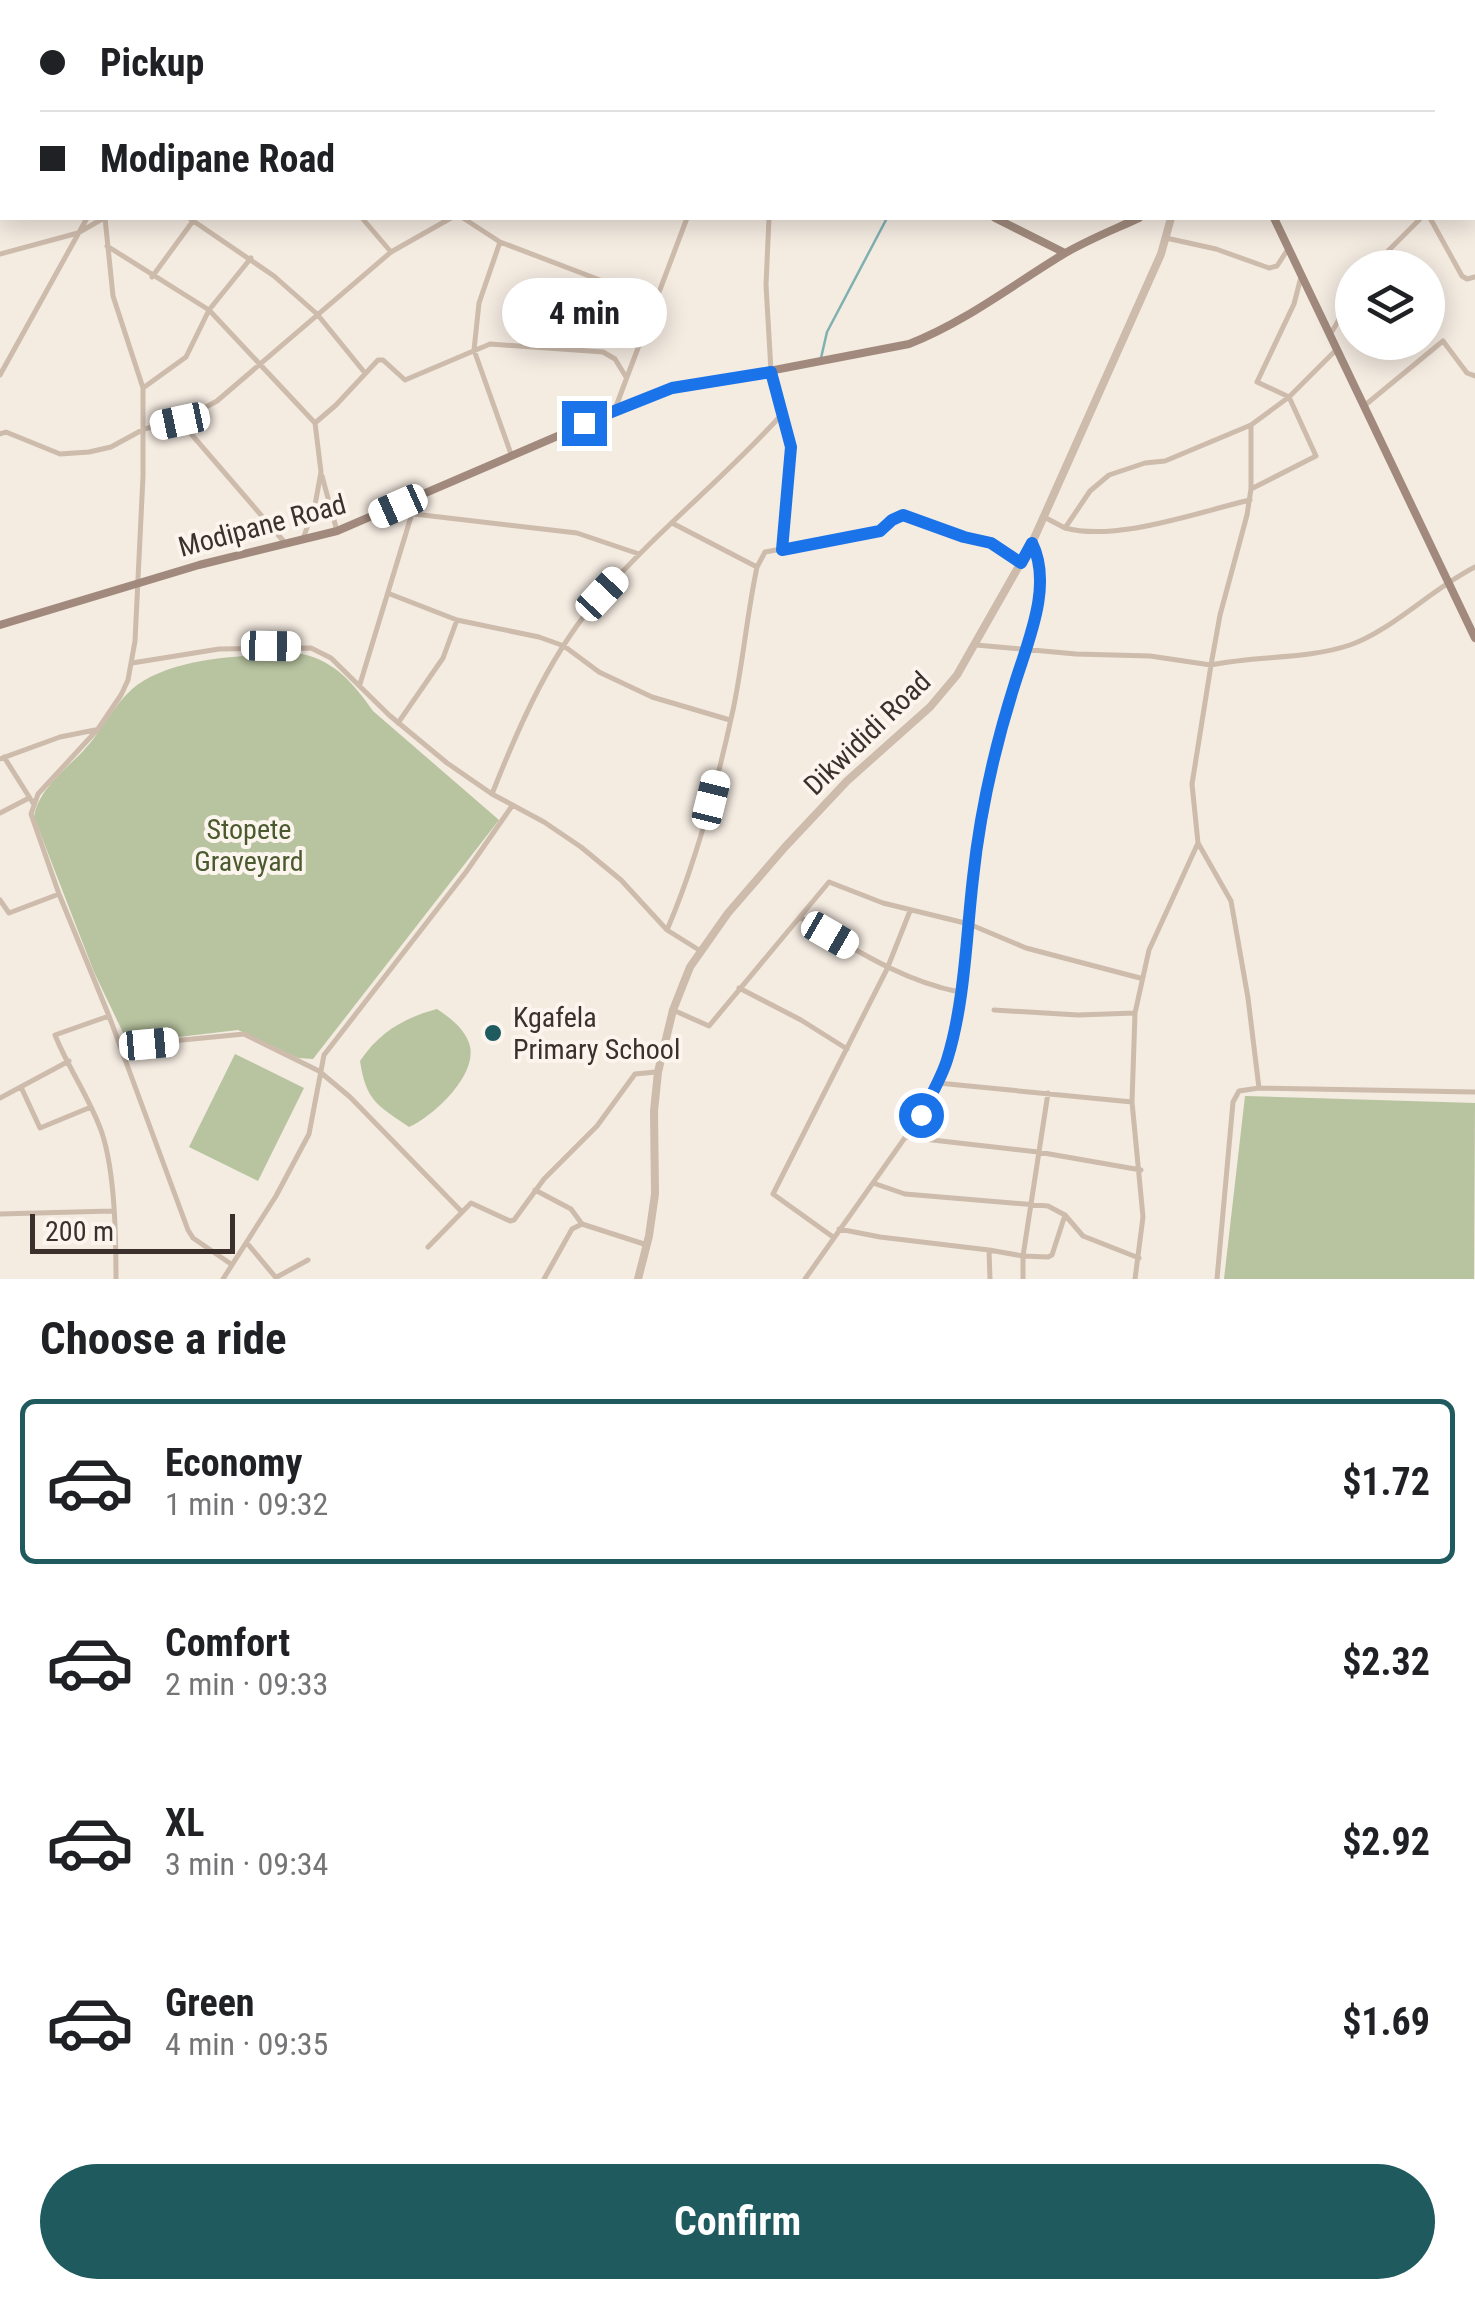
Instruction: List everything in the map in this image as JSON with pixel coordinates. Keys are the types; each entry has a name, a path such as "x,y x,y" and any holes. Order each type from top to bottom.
{"main road":[{"path":"998,220 1065,253"},
{"name":"Modipane Road","path":"0,624 140,582 338,531 615,409 672,388 888,350 936,334 1065,253 1135,220"},
{"path":"1275,220 1335,344"},
{"path":"1343,360 1475,638"}],"street":[{"path":"0,375 86,220"},
{"path":"0,254 78,233 101,220"},
{"path":"0,812 31,801 98,729 121,695 132,663 140,582 143,388 116,310 104,220"},
{"path":"152,277 190,220"},
{"path":"193,220 251,258 317,314 365,373"},
{"path":"364,220 391,252"},
{"path":"2,432 60,454 111,447 144,429 180,421 217,401 391,252 447,220"},
{"path":"466,220 500,242 656,300"},
{"path":"615,409 686,220"},
{"path":"769,220 766,284 771,372 791,458 782,550"},
{"name":"Dikwididi Road","path":"638,1279 655,1194 654,1112 658,1072 673,1010 699,950 776,857 847,781 944,693 976,644 1032,543 1171,220"},
{"path":"1389,250 1419,220"},
{"path":"1431,220 1462,276 1475,277"},
{"path":"1166,238 1226,252 1269,268 1277,266 1288,249"},
{"path":"500,242 480,303 474,350 511,454"},
{"path":"107,246 209,310 315,424 321,472 338,531"},
{"path":"143,388 186,356 209,310 251,258"},
{"path":"1251,489 1316,456 1289,397 1261,386 1257,378 1294,304 1301,277"},
{"path":"1330,335 1335,326"},
{"path":"1364,406 1442,341 1469,375 1475,376"},
{"path":"315,424 378,360 405,380 490,344 603,352 615,359 626,377"},
{"path":"1065,528 1090,491 1108,475 1166,461 1251,425 1289,397 1335,350"},
{"path":"492,794 514,738 564,646 602,594 783,412"},
{"path":"180,421 287,545"},
{"path":"1135,1279 1143,1218 1132,1102 1135,1013 1140,978 1156,932 1192,863 1198,843 1192,784 1211,665 1250,500 1251,425"},
{"path":"302,542 316,504 321,472"},
{"path":"360,684 417,498"},
{"path":"1044,516 1065,528 1092,532 1144,526 1250,500"},
{"path":"414,514 577,533 639,554"},
{"path":"667,930 700,835 730,720 757,567 765,552 880,531 903,515 991,543 1021,563"},
{"path":"672,523 757,567"},
{"path":"805,1279 905,1137 938,1083 947,1060 993,764 1026,651 1042,568 1032,543"},
{"path":"976,644 1026,651 1150,656 1211,665 1243,658 1311,654 1353,644 1448,580 1475,567"},
{"path":"390,594 457,620 564,646 599,672 638,691 730,720"},
{"path":"398,723 443,658 457,620"},
{"path":"132,663 219,649 311,648 330,658 398,723 492,794 581,846 621,880 667,930 699,950"},
{"path":"98,729 60,737 2,758 31,801 33,825 58,894 109,1016 188,1230 193,1238 231,1264"},
{"path":"223,1279 276,1196 309,1134 316,1112 320,1071 328,1049 466,872 512,806"},
{"path":"1198,843 1231,901 1259,1088"},
{"path":"673,1010 709,1026 829,882 910,912 969,924 1026,948 1140,978"},
{"path":"0,900 8,913 58,894"},
{"path":"833,1237 772,1194 848,1049 910,912"},
{"path":"801,918 887,968 924,984 960,992"},
{"path":"739,988 848,1049"},
{"path":"994,1010 1078,1015 1135,1013"},
{"path":"109,1016 54,1036 91,1107 105,1148 116,1279"},
{"path":"120,1046 242,1033 320,1071 461,1211"},
{"path":"0,1098 68,1061"},
{"path":"428,1246 471,1203 512,1222 535,1190 598,1126 636,1072 658,1072"},
{"path":"938,1083 1132,1102"},
{"path":"21,1086 40,1128 91,1107"},
{"path":"1217,1279 1234,1102 1239,1091 1259,1088 1475,1092"},
{"path":"1023,1279 1023,1256 1048,1093"},
{"path":"905,1137 1038,1152 1141,1170"},
{"path":"873,1183 905,1194 1048,1206 1065,1215 1083,1236 1139,1258"},
{"path":"535,1190 571,1208 582,1224"},
{"path":"0,1214 112,1212"},
{"path":"839,1228 880,1238 1048,1258 1065,1215"},
{"path":"544,1279 572,1229 582,1224 647,1245"},
{"path":"246,1242 276,1278 308,1260"},
{"path":"990,1250 990,1279"}],"green space":[{"name":"Stopete Graveyard","path":"302,654 343,675 373,711 499,820 313,1059 298,1058 238,1030 128,1043 94,972 34,817 41,798 126,695 142,682 162,672 209,660"},
{"path":"437,1009 456,1023 467,1038 471,1055 452,1092 409,1127 375,1101 360,1061 393,1028"},
{"path":"235,1054 304,1088 258,1181 189,1147"},
{"path":"1245,1096 1475,1103 1474,1279 1224,1279"}],"waterway":[{"path":"821,358 827,332 886,220"}],"place":[{"name":"Kgafela Primary School","path":"493,1033"}],"route":[{"path":"584,423 672,388 771,372 791,447 782,550 880,531 903,515 964,537 984,540 1021,563 1032,543 1040,559 1040,584 1026,651 999,734 982,820 947,1060 921,1115"}]}
